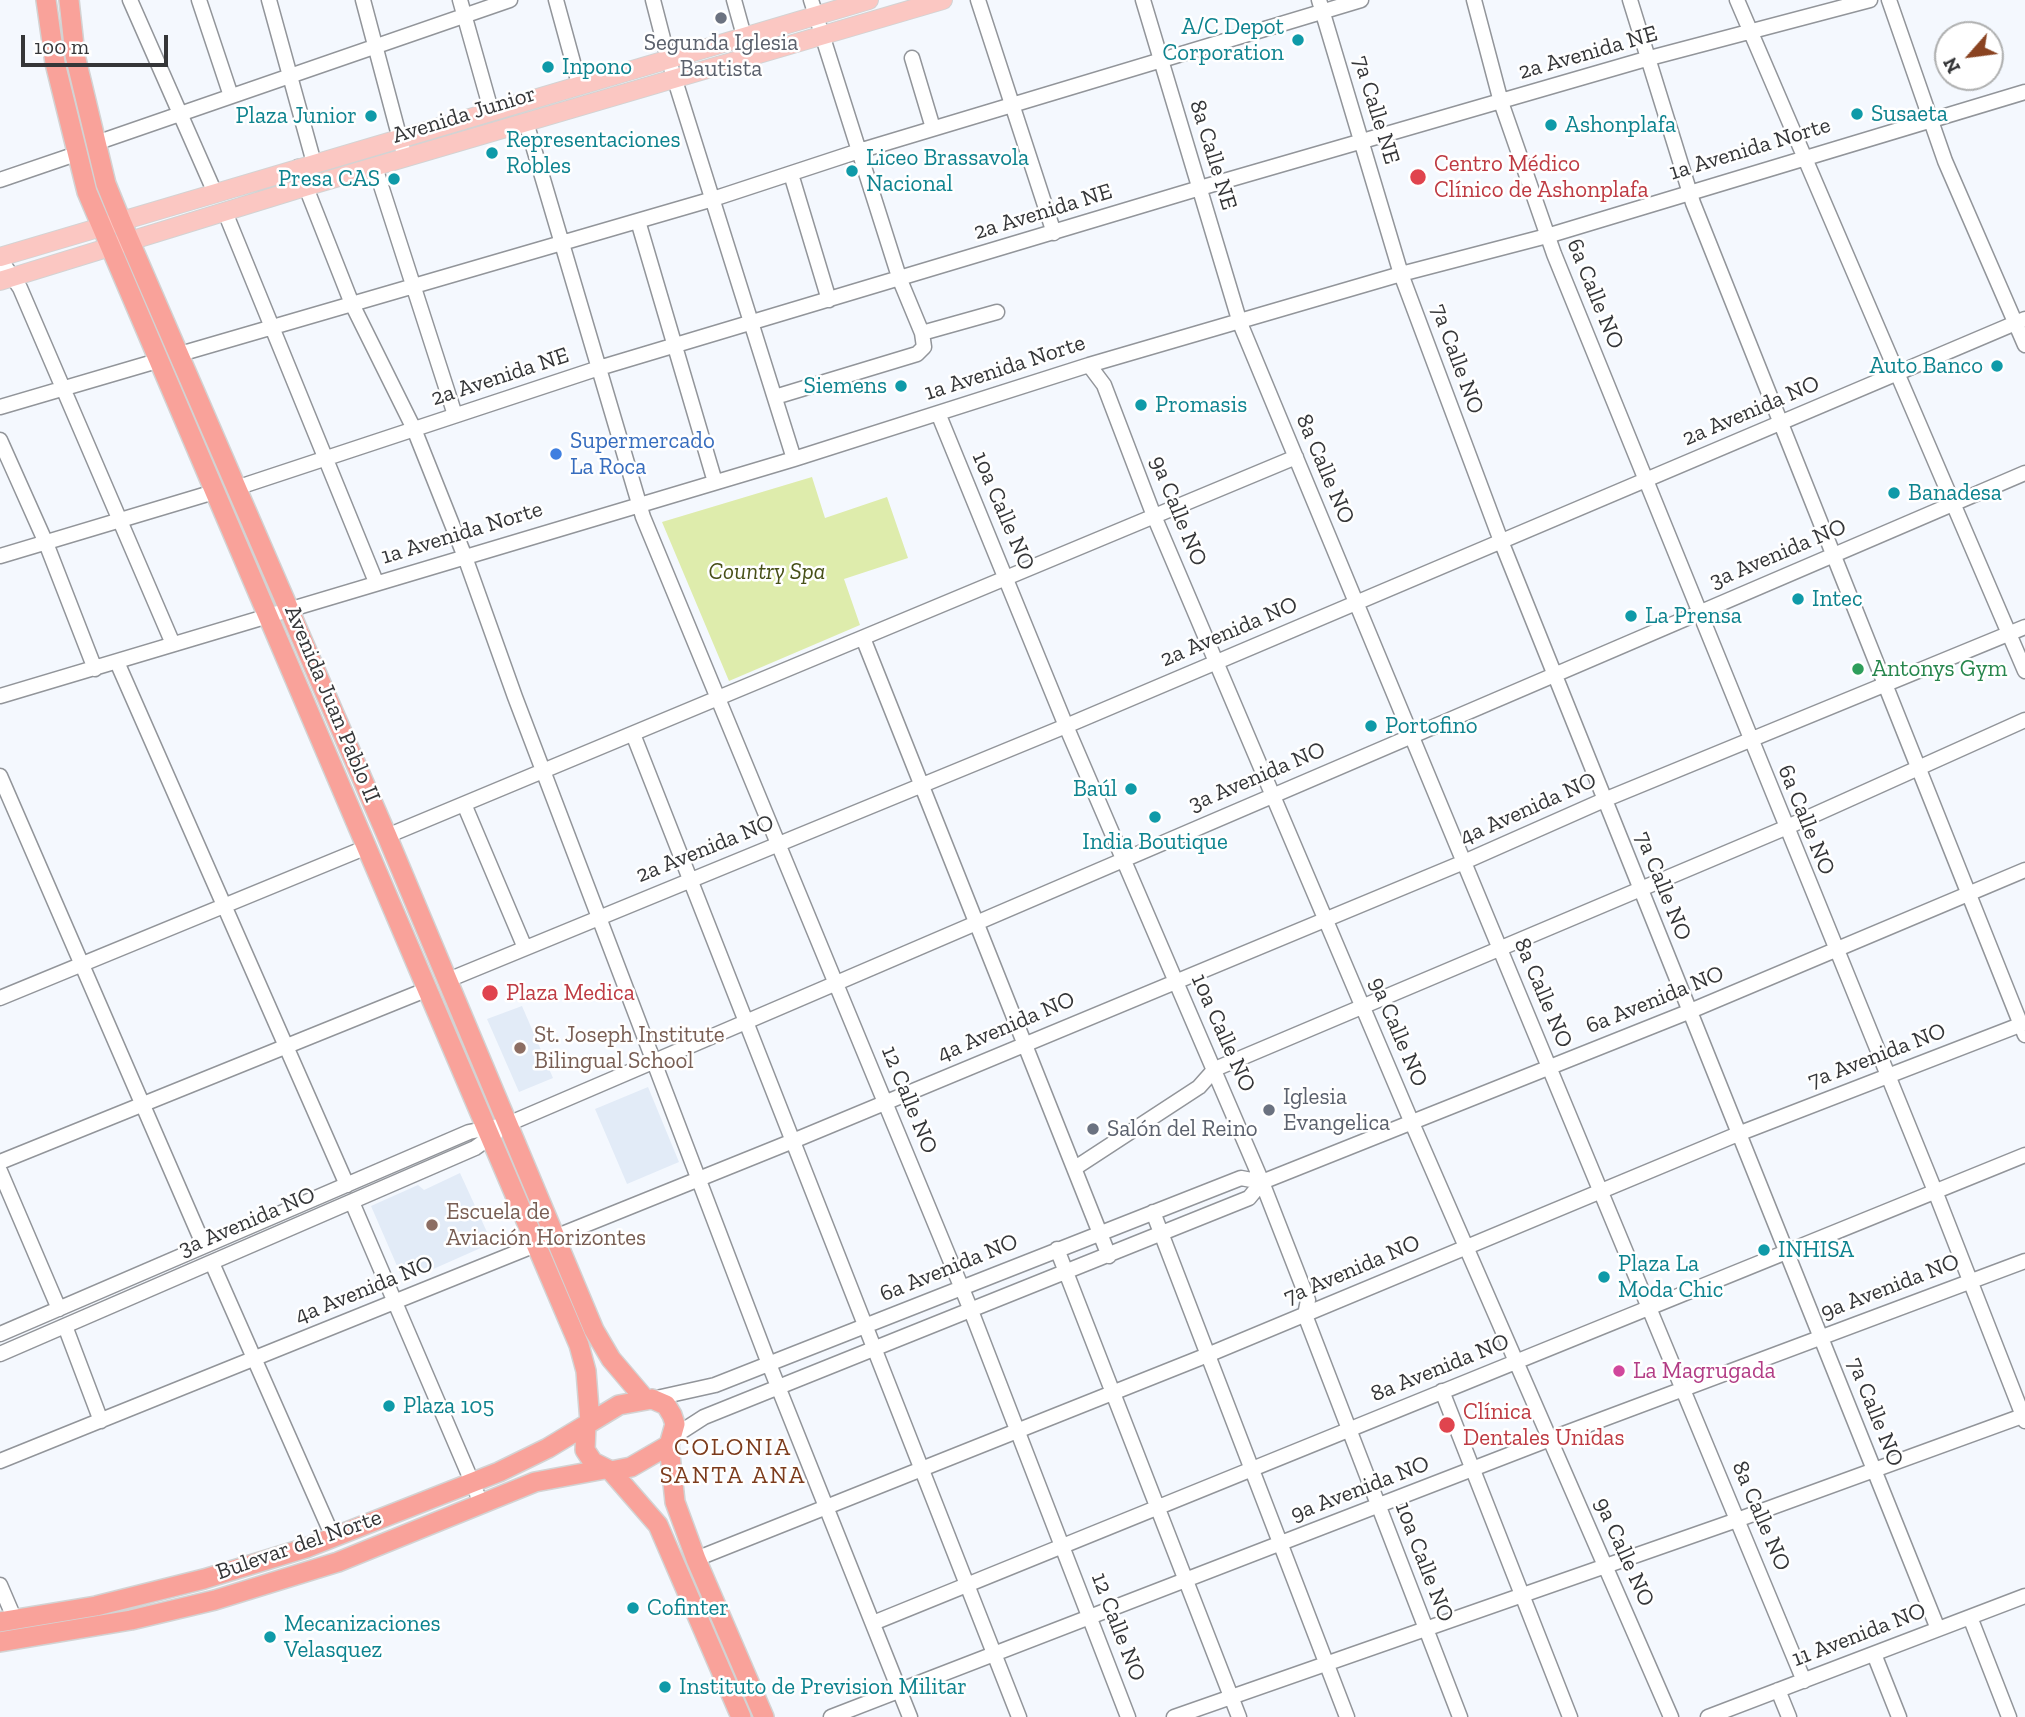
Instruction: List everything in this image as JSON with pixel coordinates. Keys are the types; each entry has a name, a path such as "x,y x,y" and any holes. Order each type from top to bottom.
{"highway":[{"name":"Avenida Juan Pablo II","path":"46,0 55,63 76,154 101,227 579,1345 586,1371 588,1424"},
{"name":"Avenida Juan Pablo II","path":"69,0 75,55 106,184 130,243 387,836 594,1330 611,1359 648,1399"},
{"path":"741,1717 657,1525 608,1470 587,1456 584,1442 588,1424 620,1405 648,1399 666,1405 672,1415 675,1502 696,1559 764,1717"},
{"name":"Bulevar del Norte","path":"5,1625 204,1579 333,1537 472,1482 548,1448 588,1424"},
{"path":"608,1470 631,1467 671,1441"},
{"name":"Bulevar del Norte","path":"0,1642 131,1620 215,1600 328,1565 535,1482 608,1470"},
{"path":"718,1664 736,1682 752,1717"}],"main road":[{"name":"Avenida Junior","path":"0,258 744,36 813,8 869,0"},
{"name":"Avenida Junior","path":"6,279 305,187 943,0"}],"street":[{"path":"130,0 215,193"},
{"path":"199,0 231,96"},
{"path":"269,0 290,76 306,165 305,187 352,304 414,429 465,557 543,771 769,1364 910,1717"},
{"path":"363,0 405,158"},
{"path":"460,0 491,110"},
{"path":"96,143 510,0"},
{"path":"556,0 579,84"},
{"path":"653,0 668,58 794,459"},
{"path":"734,0 744,36"},
{"path":"978,0 1054,233"},
{"name":"8a Calle NE","path":"1143,0 1240,323"},
{"path":"180,354 713,199 933,128 1161,60 1321,6 1361,0"},
{"name":"6a Calle NO","path":"1474,0 1501,102 1547,236 1834,950 1935,1191 2024,1417"},
{"path":"1630,0 1646,59 1690,192 1968,894 2024,1028"},
{"path":"1737,0 2025,671"},
{"name":"2a Avenida NE","path":"236,488 599,368 1199,188 1646,59 1870,0"},
{"path":"1889,0 1929,119 2020,321 2025,345"},
{"name":"7a Calle NE","path":"1321,6 1401,274"},
{"path":"775,397 917,354 924,347 922,333 900,279 813,8"},
{"path":"912,58 933,128"},
{"name":"1a Avenida Norte","path":"0,696 639,503 794,459 1088,365 1240,323 1401,274 1547,236 2025,92"},
{"name":"12 Calle NO","path":"526,122 639,503 970,1308 1128,1717"},
{"path":"0,180 76,154"},
{"path":"375,167 454,415"},
{"path":"791,174 829,300"},
{"path":"225,212 376,582"},
{"path":"638,221 715,482"},
{"path":"0,258 6,279 64,389 118,521 173,644"},
{"name":"7a Calle NO","path":"1401,274 1553,675 1938,1629"},
{"path":"922,333 997,312"},
{"name":"2a Avenida NO","path":"447,980 1066,726 2020,321"},
{"name":"8a Calle NO","path":"1240,323 1804,1681"},
{"path":"0,407 157,361"},
{"name":"9a Calle NO","path":"1088,365 1104,385 1154,516 1412,1123 1606,1566 1665,1715"},
{"name":"10a Calle NO","path":"937,414 1066,726 1262,1182 1308,1300 1306,1315 1460,1717"},
{"path":"0,440 46,544 95,668"},
{"path":"387,836 1296,457"},
{"name":"3a Avenida NO","path":"0,1354 475,1148 489,1133 508,1124 2025,472"},
{"path":"0,556 214,492"},
{"name":"4a Avenida NO","path":"0,1461 793,1140 1464,862 1604,800 2025,627"},
{"path":"863,638 1109,1256"},
{"path":"117,662 347,1185"},
{"path":"1074,1168 1199,1087 1215,1069 1362,1005 1501,951 2025,720"},
{"path":"633,734 1019,1717"},
{"path":"0,776 204,1246"},
{"path":"464,804 525,947"},
{"path":"0,998 367,847"},
{"name":"6a Avenida NO","path":"671,1441 704,1417 970,1308 1109,1256 1249,1198 1262,1182 1689,1012 2025,870"},
{"path":"0,1162 428,989"},
{"name":"7a Avenida NO","path":"696,1559 1306,1315 1738,1134 2024,1028"},
{"name":"3a Avenida NO","path":"0,1334 469,1132 489,1133"},
{"name":"8a Avenida NO","path":"873,1623 2025,1154"},
{"path":"0,1171 59,1309"},
{"name":"6a Avenida NO","path":"648,1399 715,1385 1241,1178 1262,1182"},
{"path":"352,1202 481,1503"},
{"path":"1153,1212 1210,1354 1347,1717"},
{"path":"1057,1249 1239,1717"},
{"name":"9a Avenida NO","path":"831,1717 1550,1439 2025,1261"},
{"path":"212,1263 333,1537"},
{"path":"65,1326 101,1421"},
{"path":"1442,1391 1570,1717"},
{"path":"1174,1717 2024,1417"},
{"path":"0,1585 5,1625"},
{"name":"11 Avenida NO","path":"1709,1717 2025,1596"},
{"path":"1970,1617 2009,1717"},
{"path":"1874,1654 1899,1717"},
{"path":"1778,1690 1789,1717"}],"shaded area":[{"name":"St. Joseph Institute Bilingual School","path":"522,1006 553,1078 519,1092 487,1019"},
{"path":"648,1087 679,1162 627,1184 595,1109"},
{"name":"Escuela de Aviación Horizontes","path":"460,1173 492,1243 404,1282 371,1206 418,1185 424,1190"}],"green space":[{"name":"Country Spa","path":"812,477 825,518 887,497 908,558 844,579 860,625 729,681 662,522"}],"place":[{"name":"Segunda Iglesia Bautista","path":"721,18"},
{"name":"A/C Depot Corporation","path":"1298,40"},
{"name":"Inpono","path":"548,67"},
{"name":"Susaeta","path":"1857,114"},
{"name":"Plaza Junior","path":"371,116"},
{"name":"Ashonplafa","path":"1551,125"},
{"name":"Representaciones Robles","path":"492,153"},
{"name":"Liceo Brassavola Nacional","path":"852,171"},
{"name":"Centro Médico Clínico de Ashonplafa","path":"1418,177"},
{"name":"Presa CAS","path":"394,179"},
{"name":"Auto Banco","path":"1997,366"},
{"name":"Siemens","path":"901,386"},
{"name":"Promasis","path":"1141,405"},
{"name":"Supermercado La Roca","path":"556,454"},
{"name":"Banadesa","path":"1894,493"},
{"name":"Intec","path":"1798,599"},
{"name":"La Prensa","path":"1631,616"},
{"name":"Antonys Gym","path":"1858,669"},
{"name":"Portofino","path":"1371,726"},
{"name":"Baúl","path":"1131,789"},
{"name":"India Boutique","path":"1155,817"},
{"name":"Plaza Medica","path":"490,993"},
{"name":"St. Joseph Institute Bilingual School","path":"520,1048"},
{"name":"Iglesia Evangelica","path":"1269,1110"},
{"name":"Salón del Reino","path":"1093,1129"},
{"name":"Escuela de Aviación Horizontes","path":"432,1225"},
{"name":"INHISA","path":"1764,1250"},
{"name":"Plaza La Moda Chic","path":"1604,1277"},
{"name":"La Magrugada","path":"1619,1371"},
{"name":"Plaza 105","path":"389,1406"},
{"name":"Clínica Dentales Unidas","path":"1447,1425"},
{"name":"Cofinter","path":"633,1608"},
{"name":"Mecanizaciones Velasquez","path":"270,1637"},
{"name":"Instituto de Prevision Militar","path":"665,1687"}],"district":[{"name":"COLONIA SANTA ANA","path":"733,1462"}]}
